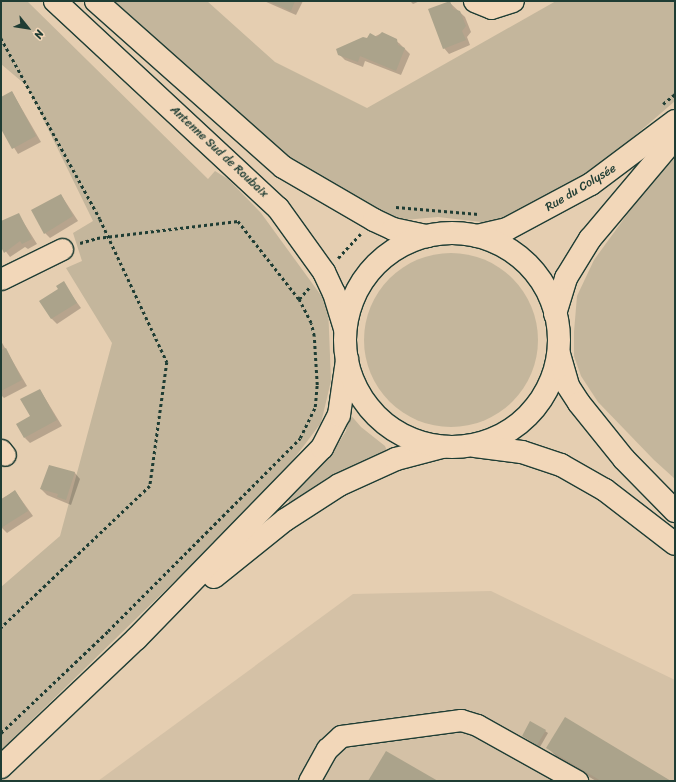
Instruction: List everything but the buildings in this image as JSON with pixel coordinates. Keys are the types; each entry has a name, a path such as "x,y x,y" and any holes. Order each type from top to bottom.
{"main road":[{"name":"Antenne Sud de Roubaix","path":"55,1 247,176 278,208 324,272 334,293 346,330"},
{"path":"96,1 282,167 374,220 393,229 427,236"},
{"name":"Rue du Colysée","path":"477,236 507,229 591,184 675,121"},
{"path":"555,314 566,278 581,253 630,188 675,138"},
{"path":"1,767 136,639 322,448 339,415 347,360 346,330 354,298 371,270 397,249 427,236 452,233 477,236 504,246 527,264 544,287 555,314 558,347 568,386 579,403 624,459 675,511"},
{"path":"470,445 503,434 531,412 550,382 558,347"},
{"path":"347,360 358,392 380,420 409,438 442,447"},
{"path":"136,639 285,520 322,494 383,464 442,447 470,445 522,452 561,464 606,490 675,544"}],"street":[{"path":"474,1 491,8 513,1"},
{"path":"1,279 62,249"},
{"path":"309,781 327,749 341,736 453,720 477,725 577,781"}],"path":[{"path":"1,38 108,237 167,362 150,486 1,628"},
{"path":"62,249 108,237 238,221 299,299"}],"shaded area":[{"path":"1,1 27,1 208,179 215,171 228,179 261,213 328,305 331,381 321,423 293,460 183,573 1,750 1,587 60,536 112,343 66,268 82,261 73,233 93,221 27,86 1,64"},
{"path":"109,1 207,1 275,62 367,108 556,1 675,1 675,101 609,158 574,183 509,217 490,223 438,217 404,220 388,217 304,170 265,142"},
{"path":"675,158 675,479 654,460 598,402 581,376 574,356 574,332 577,296 594,260 644,191"},
{"path":"460,253 484,259 500,267 513,278 524,291 532,307 537,323 537,357 532,373 524,389 513,402 500,413 476,424 460,427 442,427 426,424 402,413 389,402 378,389 370,373 365,357 364,331 367,315 378,291 389,278 402,267 418,259 434,254"},
{"path":"349,413 361,427 385,446 387,451 327,478 290,504 288,500 333,452 346,431"},
{"path":"491,591 675,680 675,781 98,781 353,594"}]}
